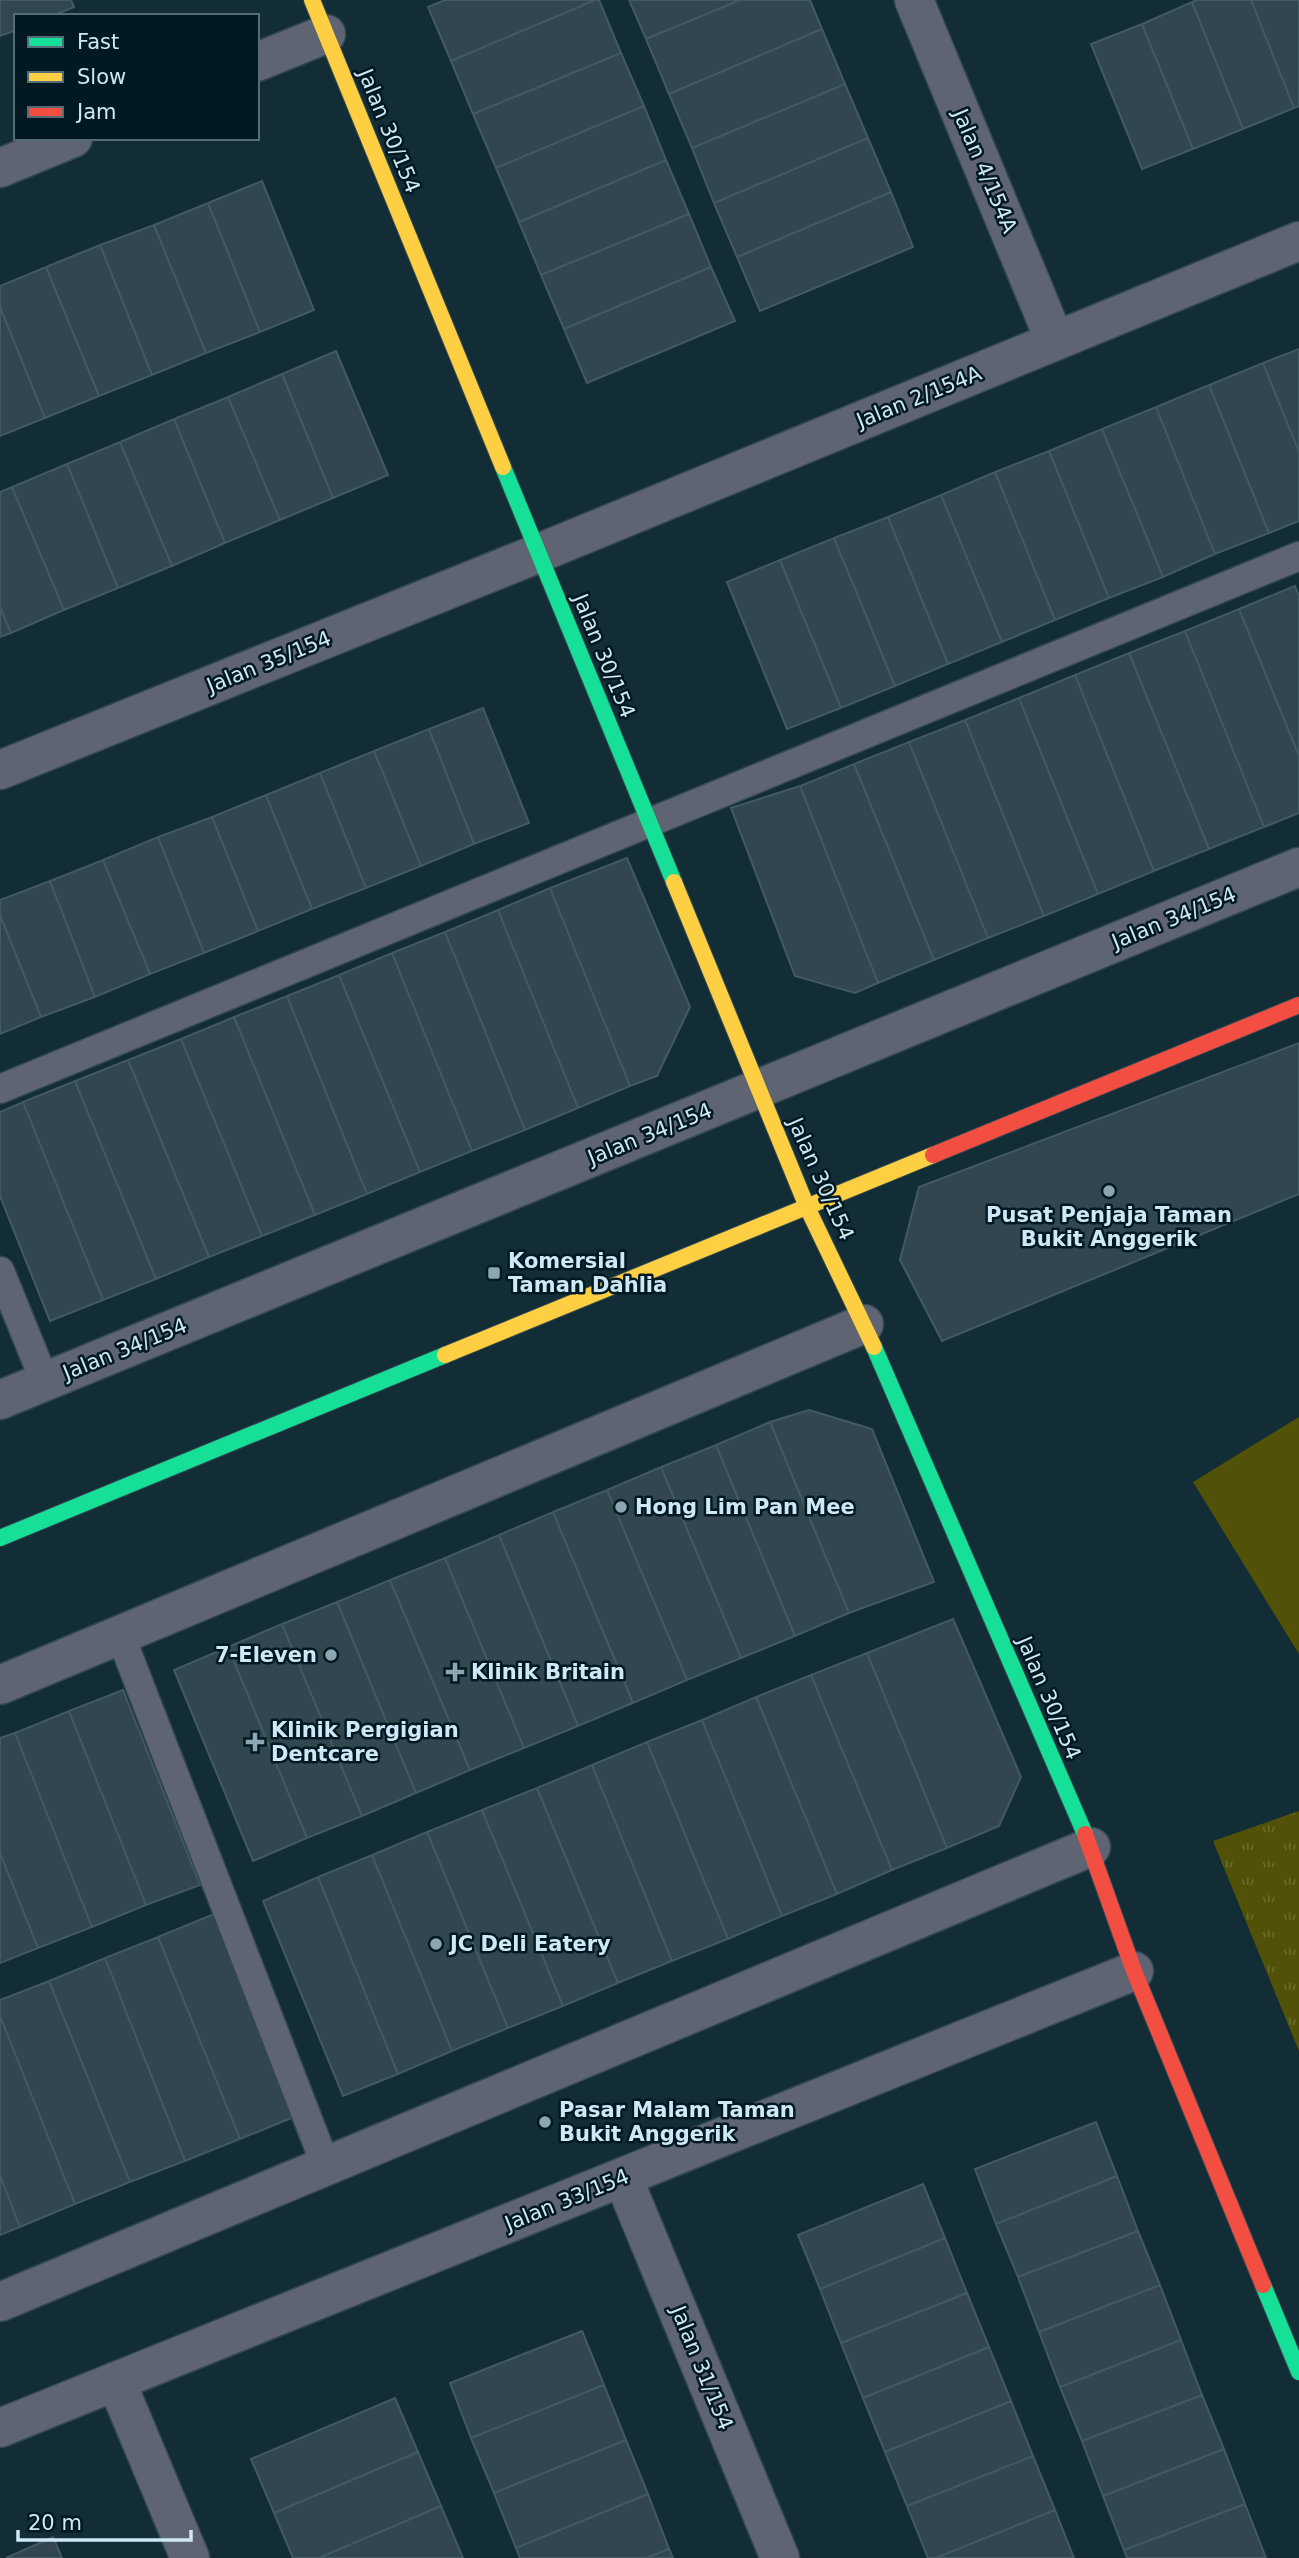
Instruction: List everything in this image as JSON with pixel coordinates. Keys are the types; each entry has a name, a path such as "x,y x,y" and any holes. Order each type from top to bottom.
{"street":[{"name":"Jalan 4/154A","path":"914,0 1055,341"},
{"path":"259,61 319,17"},
{"name":"Jalan 30/154","path":"319,17 807,1207 864,1324 1091,1847 1134,1971 1299,2372"},
{"path":"0,168 68,140"},
{"name":"Jalan 2/154A","path":"539,553 1299,241"},
{"name":"Jalan 35/154","path":"0,770 539,553"},
{"name":"Jalan 34/154","path":"0,1400 1299,867"},
{"path":"0,1538 1299,1005"},
{"path":"0,1685 121,1637 864,1324"},
{"path":"0,2302 1091,1847"},
{"name":"Jalan 33/154","path":"0,2428 1134,1971"},
{"name":"Jalan 31/154","path":"624,2178 780,2558"},
{"path":"116,2382 190,2558"}],"lane":[{"path":"0,1089 1299,556"},
{"path":"0,1271 45,1382"},
{"path":"121,1637 326,2166"}],"green space":[{"path":"1299,1417 1299,1654 1193,1482"},
{"path":"1299,1811 1299,2051 1213,1841"}],"building":[{"path":"0,0 71,0 74,7 57,14 14,14 14,31 0,36"},
{"path":"445,0 595,0 451,61 428,7"},
{"path":"599,0 621,53 473,114 451,61"},
{"path":"629,0 740,0 646,39"},
{"path":"740,0 810,0 822,29 669,94 646,39"},
{"path":"1251,0 1294,108 1243,129 1192,2"},
{"path":"1251,0 1299,0 1299,106 1294,108"},
{"path":"1192,2 1243,129 1193,149 1142,24"},
{"path":"1142,24 1193,149 1142,169 1091,44"},
{"path":"822,29 845,84 692,148 669,94"},
{"path":"621,53 644,106 496,168 473,114"},
{"path":"845,84 868,138 714,203 692,148"},
{"path":"644,106 666,160 519,222 496,168"},
{"path":"868,138 891,192 737,257 714,203"},
{"path":"666,160 689,214 541,275 519,222"},
{"path":"262,181 314,310 260,332 208,203"},
{"path":"891,192 913,247 760,311 737,257"},
{"path":"208,203 260,332 206,353 154,225"},
{"path":"689,214 711,267 564,329 541,275"},
{"path":"154,225 206,353 152,375 100,245"},
{"path":"100,245 152,375 99,396 46,267"},
{"path":"46,267 99,396 45,418 0,307 0,286"},
{"path":"711,267 735,321 587,383 564,329"},
{"path":"0,307 45,418 0,436"},
{"path":"1299,349 1299,452 1263,363"},
{"path":"336,351 388,475 333,498 282,374"},
{"path":"1263,363 1299,452 1299,521 1269,533 1209,385"},
{"path":"282,374 333,498 280,520 228,397"},
{"path":"1209,385 1269,533 1215,554 1156,407"},
{"path":"228,397 280,520 225,543 174,419"},
{"path":"1156,407 1215,554 1163,577 1102,429"},
{"path":"174,419 225,543 172,566 120,442"},
{"path":"1102,429 1163,577 1109,598 1049,451"},
{"path":"120,442 172,566 118,588 67,464"},
{"path":"1049,451 1109,598 1055,620 995,472"},
{"path":"67,464 118,588 64,610 12,487"},
{"path":"995,472 1055,620 1002,642 941,495"},
{"path":"12,487 64,610 11,633 0,607 0,492"},
{"path":"941,495 1002,642 948,664 888,517"},
{"path":"888,517 948,664 895,686 834,538"},
{"path":"834,538 895,686 841,708 780,560"},
{"path":"780,560 841,708 787,729 727,582"},
{"path":"1295,586 1299,596 1299,756 1239,609"},
{"path":"0,607 11,633 0,637"},
{"path":"1239,609 1299,756 1299,813 1264,827 1185,631"},
{"path":"1185,631 1264,827 1209,849 1129,653"},
{"path":"1129,653 1209,849 1154,871 1075,675"},
{"path":"1075,675 1154,871 1098,894 1019,698"},
{"path":"1019,698 1098,894 1044,916 965,720"},
{"path":"483,708 529,823 474,844 429,729"},
{"path":"965,720 1044,916 988,938 909,742"},
{"path":"429,729 474,844 421,866 374,751"},
{"path":"909,742 988,938 934,960 854,764"},
{"path":"374,751 421,866 366,888 320,773"},
{"path":"854,764 934,960 878,983 800,786"},
{"path":"320,773 366,888 312,909 266,795"},
{"path":"800,786 878,983 855,993 795,976 731,808"},
{"path":"266,795 312,909 258,931 212,817"},
{"path":"212,817 258,931 204,953 158,837"},
{"path":"158,837 204,953 150,974 103,860"},
{"path":"627,858 690,1007 657,1076 630,1086 550,888"},
{"path":"103,860 150,974 95,997 50,881"},
{"path":"50,881 95,997 41,1017 0,915 0,900"},
{"path":"550,888 630,1086 578,1108 498,910"},
{"path":"498,910 578,1108 525,1130 445,932"},
{"path":"0,915 41,1017 0,1034"},
{"path":"445,932 525,1130 472,1151 392,953"},
{"path":"392,953 472,1151 420,1172 339,975"},
{"path":"339,975 420,1172 367,1194 287,996"},
{"path":"287,996 367,1194 315,1215 234,1017"},
{"path":"234,1017 315,1215 262,1236 181,1039"},
{"path":"181,1039 262,1236 209,1257 128,1060"},
{"name":"Pusat Penjaja Taman Bukit Anggerik","path":"1299,1043 1299,1194 942,1341 900,1260 919,1187"},
{"path":"128,1060 209,1257 156,1279 75,1081"},
{"path":"75,1081 156,1279 103,1300 23,1102"},
{"path":"23,1102 103,1300 50,1321 0,1196 0,1112"},
{"path":"809,1410 872,1429 934,1582 849,1613 770,1422"},
{"path":"770,1422 849,1613 795,1636 716,1445"},
{"path":"716,1445 795,1636 741,1658 661,1467"},
{"path":"661,1467 741,1658 687,1680 607,1490"},
{"path":"607,1490 687,1680 633,1703 553,1512"},
{"path":"553,1512 633,1703 578,1726 499,1535"},
{"path":"499,1535 578,1726 524,1748 445,1558"},
{"path":"445,1558 524,1748 470,1770 390,1580"},
{"path":"390,1580 470,1770 416,1793 337,1602"},
{"path":"337,1602 416,1793 362,1816 282,1624"},
{"path":"953,1619 1021,1777 999,1826 947,1848 867,1653"},
{"path":"282,1624 362,1816 307,1838 228,1647"},
{"path":"228,1647 307,1838 253,1861 174,1670"},
{"path":"867,1653 947,1848 892,1870 811,1675"},
{"path":"811,1675 892,1870 837,1894 756,1697"},
{"path":"123,1690 200,1885 146,1905 69,1711"},
{"path":"756,1697 837,1894 782,1916 702,1720"},
{"path":"69,1711 146,1905 92,1927 15,1733"},
{"path":"702,1720 782,1916 728,1939 647,1742"},
{"path":"15,1733 92,1927 38,1948 0,1853 0,1738"},
{"path":"647,1742 728,1939 672,1961 592,1765"},
{"path":"592,1765 672,1961 618,1983 537,1788"},
{"path":"537,1788 618,1983 563,2006 482,1810"},
{"path":"482,1810 563,2006 508,2028 427,1832"},
{"path":"427,1832 508,2028 452,2051 372,1855"},
{"path":"0,1853 38,1948 0,1963"},
{"path":"372,1855 452,2051 398,2074 318,1877"},
{"path":"318,1877 398,2074 343,2096 263,1901"},
{"path":"214,1914 294,2117 240,2139 158,1937"},
{"path":"158,1937 240,2139 185,2161 105,1958"},
{"path":"105,1958 185,2161 130,2182 49,1981"},
{"path":"49,1981 130,2182 75,2204 0,2016 0,2000"},
{"path":"0,2016 75,2204 20,2227 0,2175"},
{"path":"1096,2122 1117,2176 996,2224 975,2169"},
{"path":"0,2175 20,2227 0,2235"},
{"path":"1117,2176 1138,2231 1018,2277 996,2224"},
{"path":"923,2184 945,2238 820,2289 798,2235"},
{"path":"1138,2231 1160,2285 1039,2332 1018,2277"},
{"path":"945,2238 967,2293 841,2343 820,2289"},
{"path":"1160,2285 1181,2340 1060,2387 1039,2332"},
{"path":"967,2293 989,2347 863,2398 841,2343"},
{"path":"582,2331 604,2385 471,2438 450,2383"},
{"path":"1181,2340 1202,2395 1082,2441 1060,2387"},
{"path":"989,2347 1011,2401 885,2452 863,2398"},
{"path":"604,2385 626,2440 494,2493 471,2438"},
{"path":"1202,2395 1224,2449 1103,2496 1082,2441"},
{"path":"395,2398 418,2452 274,2513 251,2459"},
{"path":"1011,2401 1033,2456 907,2506 885,2452"},
{"path":"626,2440 648,2494 516,2548 494,2493"},
{"path":"1224,2449 1245,2504 1124,2550 1103,2496"},
{"path":"418,2452 441,2506 319,2558 293,2558 274,2513"},
{"path":"1033,2456 1055,2510 936,2558 928,2558 907,2506"},
{"path":"648,2494 669,2549 646,2558 520,2558 516,2548"},
{"path":"1245,2504 1266,2558 1127,2558 1124,2550"},
{"path":"441,2506 463,2558 319,2558"},
{"path":"1055,2510 1074,2558 936,2558"},
{"path":"53,2537 62,2558 6,2558"},
{"path":"669,2549 673,2558 646,2558"}],"traffic: fast":[{"path":"503,467 674,882"},
{"path":"874,1347 1085,1834"},
{"path":"0,1538 445,1355"},
{"path":"1263,2285 1299,2372"}],"traffic: slow":[{"path":"312,0 503,467"},
{"path":"674,882 807,1207 874,1347"},
{"path":"445,1355 933,1155"}],"traffic: jam":[{"path":"933,1155 1299,1005"},
{"path":"1085,1834 1134,1971 1263,2285"}],"place":[{"name":"Pusat Penjaja Taman Bukit Anggerik","path":"1109,1191"},
{"name":"Komersial Taman Dahlia","path":"494,1273"},
{"name":"Hong Lim Pan Mee","path":"621,1507"},
{"name":"7-Eleven","path":"331,1655"},
{"name":"Klinik Britain","path":"455,1672"},
{"name":"Klinik Pergigian Dentcare","path":"255,1742"},
{"name":"JC Deli Eatery","path":"436,1944"},
{"name":"Pasar Malam Taman Bukit Anggerik","path":"545,2122"}]}
